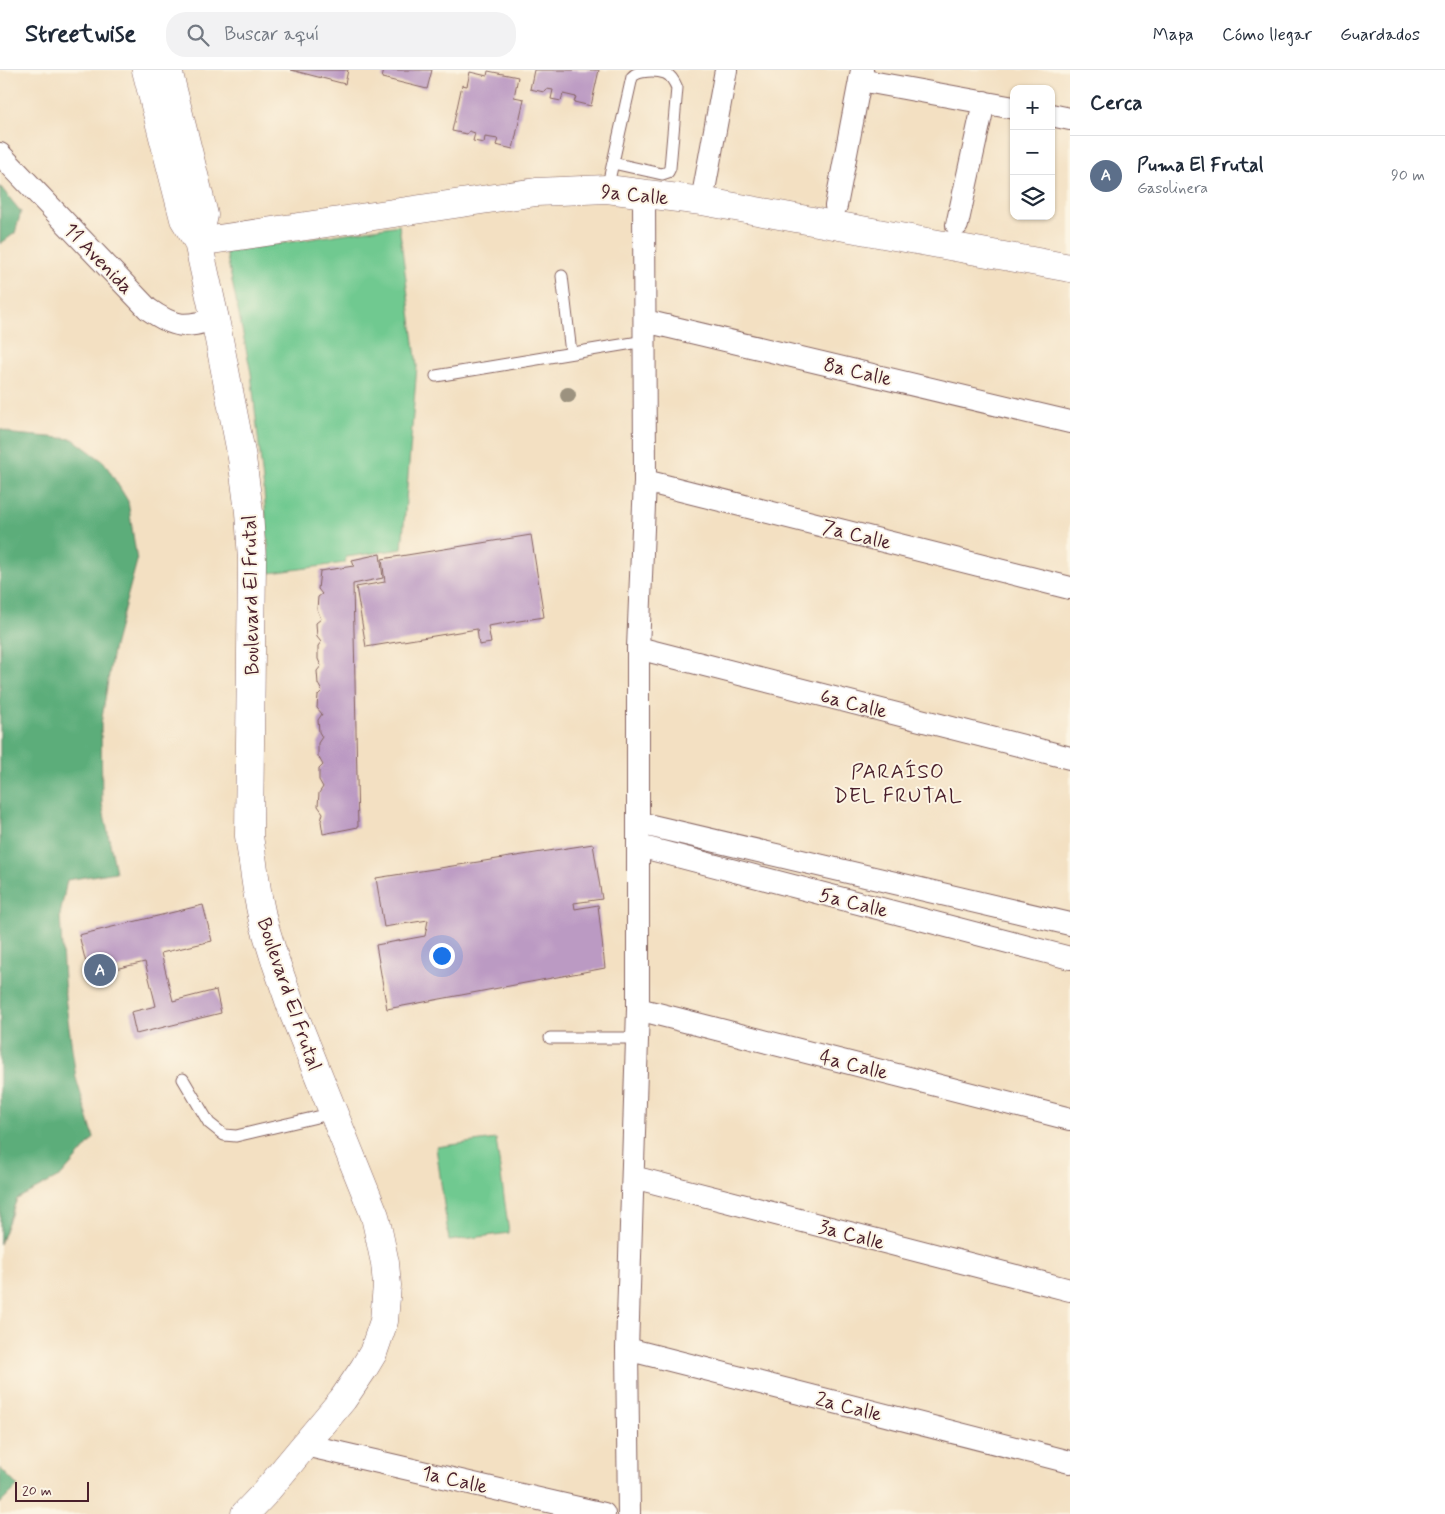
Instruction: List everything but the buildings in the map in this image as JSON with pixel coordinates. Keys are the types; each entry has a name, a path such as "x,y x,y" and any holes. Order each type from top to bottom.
{"main road":[{"name":"Boulevard El Frutal","path":"146,70 184,219 198,242 242,458 249,512 252,560 249,836 263,921 293,1012 374,1216 385,1263 386,1302 384,1321 373,1353 343,1399 306,1445 245,1514"},
{"name":"Boulevard El Frutal","path":"168,70 204,215 198,242"},
{"name":"9a Calle","path":"198,242 536,192 607,189 702,201 1070,268"}],"street":[{"path":"702,201 726,70"},
{"path":"836,206 861,75 1010,107"},
{"path":"957,225 984,102"},
{"path":"1055,116 1070,119"},
{"name":"11 Avenida","path":"0,154 148,309 165,321 179,325 198,324 215,319"},
{"path":"629,1514 627,1349 638,1009 638,648 645,481 644,193"},
{"name":"8a Calle","path":"645,331 1070,422"},
{"name":"7a Calle","path":"645,481 1070,588"},
{"name":"6a Calle","path":"638,648 1070,758"},
{"name":"5a Calle","path":"639,823 1070,924"},
{"name":"5a Calle","path":"639,846 1070,958"},
{"name":"4a Calle","path":"638,1009 1070,1120"},
{"name":"3a Calle","path":"633,1177 1070,1290"},
{"name":"2a Calle","path":"627,1349 1070,1462"},
{"name":"1a Calle","path":"306,1445 604,1514"}],"lane":[{"path":"607,189 632,77 636,72 643,70 665,73 674,80 677,88 670,168 668,172 662,174 613,163"},
{"path":"562,276 571,353"},
{"path":"436,376 571,353 645,331"},
{"path":"550,1038 637,1038"},
{"path":"183,1079 209,1123 224,1135 236,1136 334,1113"}],"green space":[{"path":"0,186 21,212 15,233 0,244"},
{"path":"399,225 417,366 402,549 346,557 345,563 270,573 264,491 251,373 226,252"},
{"path":"0,429 14,434 73,439 104,462 128,501 137,561 113,650 101,724 102,804 116,872 67,880 60,915 65,997 76,1078 94,1138 61,1176 17,1199 0,1244"},
{"path":"496,1139 509,1233 449,1241 436,1147"},
{"path":"0,1468 18,1486 0,1504"}],"place":[{"name":"Puma El Frutal","path":"100,970"}],"district":[{"name":"PARAÍSO DEL FRUTAL","path":"898,783"}]}
